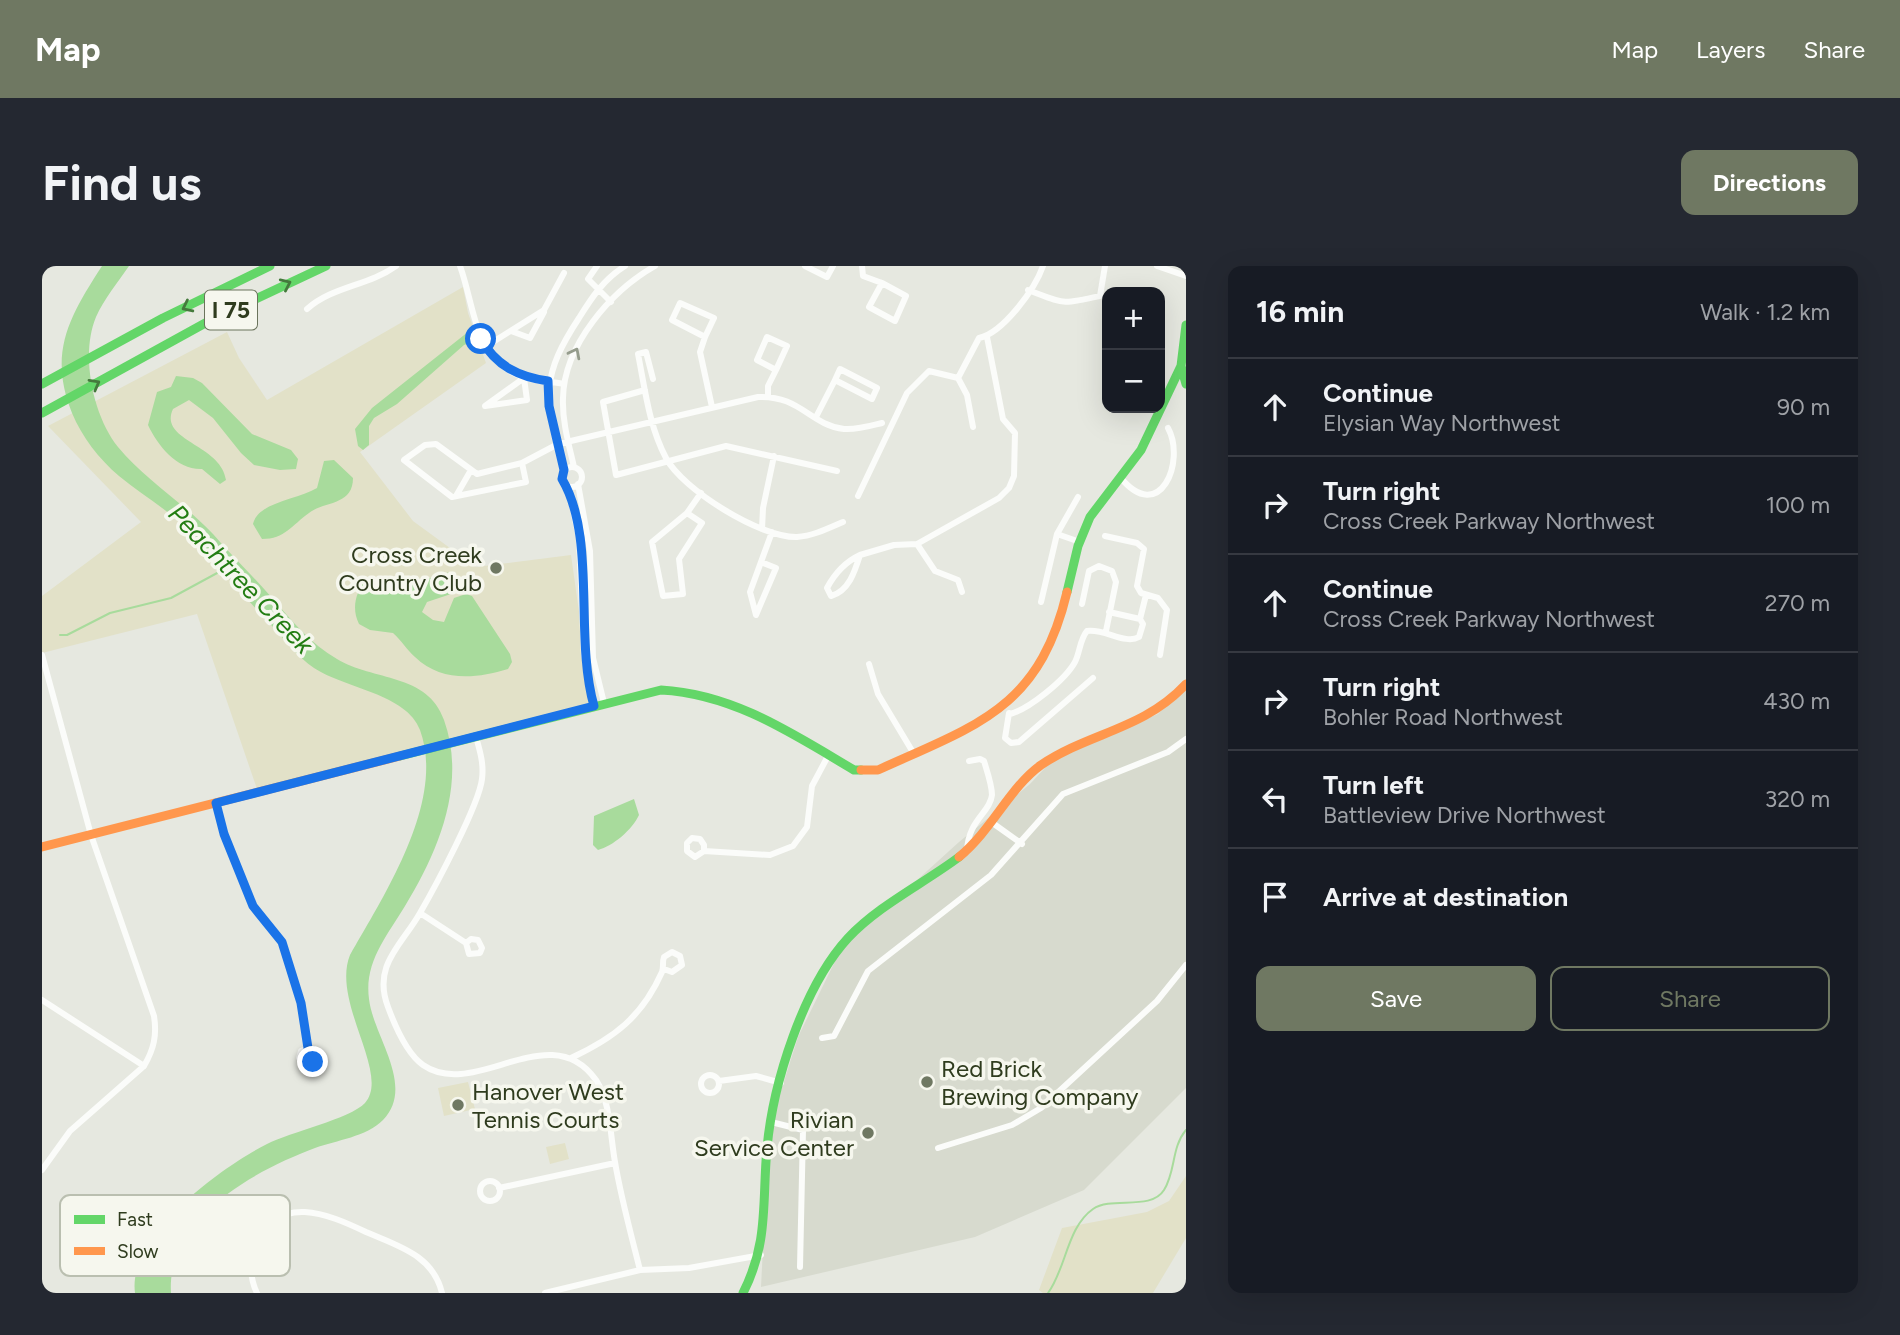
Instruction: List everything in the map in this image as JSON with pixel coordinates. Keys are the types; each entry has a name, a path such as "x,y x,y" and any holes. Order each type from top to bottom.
{"main road":[{"name":"I 75","path":"42,384 270,266"},
{"name":"I 75","path":"42,413 243,304 326,266"},
{"path":"42,847 661,690 706,694 735,705 854,770 867,772 914,754 1007,710 1050,648 1080,542 1094,508 1149,436 1181,366 1186,325"},
{"path":"1181,366 1186,384"},
{"path":"743,1293 761,1255 771,1122 780,1083 815,991 842,944 872,919 967,851 1003,813 1025,779 1043,763 1155,714 1186,684"}],"street":[{"path":"307,309 326,294 373,278 396,266"},
{"path":"597,266 588,275 588,279 611,302"},
{"path":"599,705 584,655 579,538 568,486 562,479 564,470 549,406 548,381 556,355 597,290 625,266"},
{"path":"599,705 593,658 590,551 579,484 581,474 574,467 563,412 564,384 577,347 611,302 626,286 655,266"},
{"path":"805,266 827,277 833,266"},
{"path":"862,266 863,276 882,284 906,296 895,321 869,307 882,284"},
{"path":"958,378 979,338 987,337 1010,318 1043,266"},
{"path":"1028,290 1055,303 1100,296 1105,266"},
{"path":"1157,266 1183,272"},
{"path":"463,267 485,347 500,363 524,378 564,384"},
{"path":"511,331 530,338 564,273"},
{"path":"705,337 672,320 680,303 714,318 700,352 712,407"},
{"path":"485,347 544,310"},
{"path":"768,396 768,386 776,370 787,346 767,337 757,360 776,370"},
{"path":"860,555 850,580 842,590 831,596 827,588 846,562 860,555 894,545 917,544 999,498 1009,488 1014,476 1015,433 1003,419 987,337"},
{"path":"653,379 646,352 638,354 652,421 667,461 682,479 762,529 772,532 802,536 843,522"},
{"path":"816,417 835,380 841,369 877,388 873,399 835,380"},
{"path":"858,495 907,393 929,371 958,378 967,395 972,427"},
{"path":"524,378 527,400 485,406 505,392 524,378"},
{"path":"645,390 603,402 606,432 616,475 726,446 837,471"},
{"path":"522,463 526,482 452,497 404,460 425,445 436,444 477,474 522,463 568,441 768,396 789,400 816,417 845,429 882,423"},
{"path":"1120,477 1128,487 1140,494 1159,494 1171,485 1178,471 1178,460 1175,439 1168,428"},
{"path":"762,529 763,508 774,456"},
{"path":"564,470 574,467"},
{"path":"456,496 471,470"},
{"path":"568,486 579,484"},
{"path":"687,513 702,523 679,559 683,594 663,596 652,542 687,513 701,493"},
{"path":"1041,602 1057,534 1078,497"},
{"path":"761,562 776,568 756,615 750,592 761,562 772,532"},
{"path":"1057,534 1080,542"},
{"path":"1105,536 1137,543 1143,549 1137,586 1146,595 1158,598 1167,610 1160,654"},
{"path":"917,544 935,571 958,580 962,592"},
{"path":"1082,604 1089,571 1093,567 1105,566 1112,570 1116,582 1105,632"},
{"path":"1093,678 1019,742 1011,743 1005,738 1007,710 1035,701 1067,672 1074,664 1083,634 1091,630 1136,640 1142,632 1140,619 1146,595"},
{"path":"1109,612 1140,619"},
{"path":"42,655 90,835 155,1016 154,1044 144,1066 70,1131 43,1167"},
{"path":"869,664 878,694 914,754"},
{"path":"476,737 483,767 480,790 420,913 391,952 383,982 388,1008 416,1060 432,1070 451,1074 540,1055 571,1058 612,1038 630,1021 664,969"},
{"path":"822,1038 834,1036 842,1025 874,965 991,875 1063,794 1168,752 1186,739"},
{"path":"704,851 769,855 793,846 807,827 812,786 828,756"},
{"path":"967,851 968,832 989,804 992,794 984,761 969,761"},
{"path":"216,803 224,834 253,906 282,942 301,1003 308,1048"},
{"path":"989,804 1003,813"},
{"path":"994,824 1021,844"},
{"path":"420,913 466,943"},
{"path":"938,1148 1012,1125 1041,1108 1157,1001 1186,965"},
{"path":"42,1000 144,1066"},
{"path":"571,1058 591,1074 603,1092 615,1163 640,1270"},
{"path":"719,1081 756,1076 780,1083"},
{"path":"771,1122 803,1130 800,1268"},
{"path":"499,1188 615,1163"},
{"path":"290,1216 305,1211 327,1214 418,1255 432,1269 442,1293"},
{"path":"545,1293 640,1270 689,1268 761,1255"},
{"path":"251,1276 257,1293"}],"shaded area":[{"path":"463,287 468,313 486,363 360,452 413,521 476,567 571,555 592,704 257,789 197,614 42,653 42,596 141,522 48,426 227,332 239,358 267,400"},
{"path":"1186,684 1186,1088 1084,1190 975,1237 761,1287 769,1129 798,1037 841,949 959,842 1030,784 1057,755 1158,714"},
{"path":"468,1082 475,1109 444,1116 438,1088"},
{"path":"565,1143 569,1159 550,1164 546,1147"},
{"path":"1186,1176 1186,1238 1153,1293 1043,1293 1039,1290 1062,1228 1147,1212 1169,1201"}],"water":[{"name":"Peachtree Creek","path":"102,266 129,266 96,317 89,349 89,367 96,402 109,434 118,447 140,470 202,523 310,639 351,666 398,680 426,694 444,720 450,744 450,793 438,840 417,885 378,950 370,973 368,986 372,1013 394,1077 392,1107 376,1126 292,1157 267,1169 227,1195 193,1195 226,1169 267,1144 357,1109 365,1103 371,1090 371,1074 353,1015 346,974 350,955 379,905 407,847 425,787 426,758 420,730 413,718 389,700 327,675 308,664 184,527 119,476 98,455 72,413 62,372 66,336 80,302"},
{"path":"473,328 478,340 464,345 397,404 374,418 369,426 369,445 363,450 358,446 355,429 372,408"},
{"path":"176,376 193,378 202,383 252,434 291,450 298,459 296,469 280,470 254,465 213,418 189,400 173,409 171,420 174,429 214,458 222,468 226,480 220,484 202,469 184,466 169,455 148,425 157,392 171,387"},
{"path":"334,460 353,478 348,494 315,509 277,537 262,539 253,524 256,517 270,506 317,488 324,461"},
{"path":"454,573 460,582 460,591 427,602 422,612 433,620 444,622 454,598 466,594 472,596 510,654 512,662 508,669 471,676 436,671 412,654 393,633 370,630 359,624 355,612 356,600 366,579 375,577 384,582 402,584"},
{"path":"634,799 639,815 636,821 616,841 598,850 593,845 594,816"},
{"path":"137,1276 172,1276 171,1293 135,1293"}],"waterway":[{"name":"Peachtree Creek","path":"60,635 67,635 110,613 171,598 219,572"},
{"path":"1048,1293 1072,1237 1084,1217 1093,1209 1101,1205 1150,1200 1164,1190 1178,1144 1186,1130"}],"traffic: fast":[{"path":"42,384 163,318 270,266"},
{"path":"42,413 209,321 326,266"},
{"path":"1186,325 1181,366 1186,384"},
{"path":"1067,592 1078,546 1090,517 1141,450 1181,366"},
{"path":"400,756 661,690 688,693 738,708 785,730 854,770 861,770"},
{"path":"743,1293 761,1239 767,1148 776,1095 793,1037 817,982 832,958 860,926 959,857"}],"traffic: slow":[{"path":"861,770 878,770 945,740 999,708 1021,688 1040,663 1055,631 1067,592"},
{"path":"959,857 1020,785 1041,765 1152,711 1186,684"},
{"path":"42,847 400,756"}],"place":[{"name":"Cross Creek Country Club","path":"496,568"},
{"name":"Red Brick Brewing Company","path":"927,1082"},
{"name":"Hanover West Tennis Courts","path":"458,1105"},
{"name":"Rivian Service Center","path":"868,1133"}],"route":[{"path":"313,1062 315,1052 308,1048 301,1003 282,942 253,906 224,834 216,803 594,706 584,655 578,525 568,486 562,479 564,470 549,406 548,381 524,378 500,363 481,339"}]}
